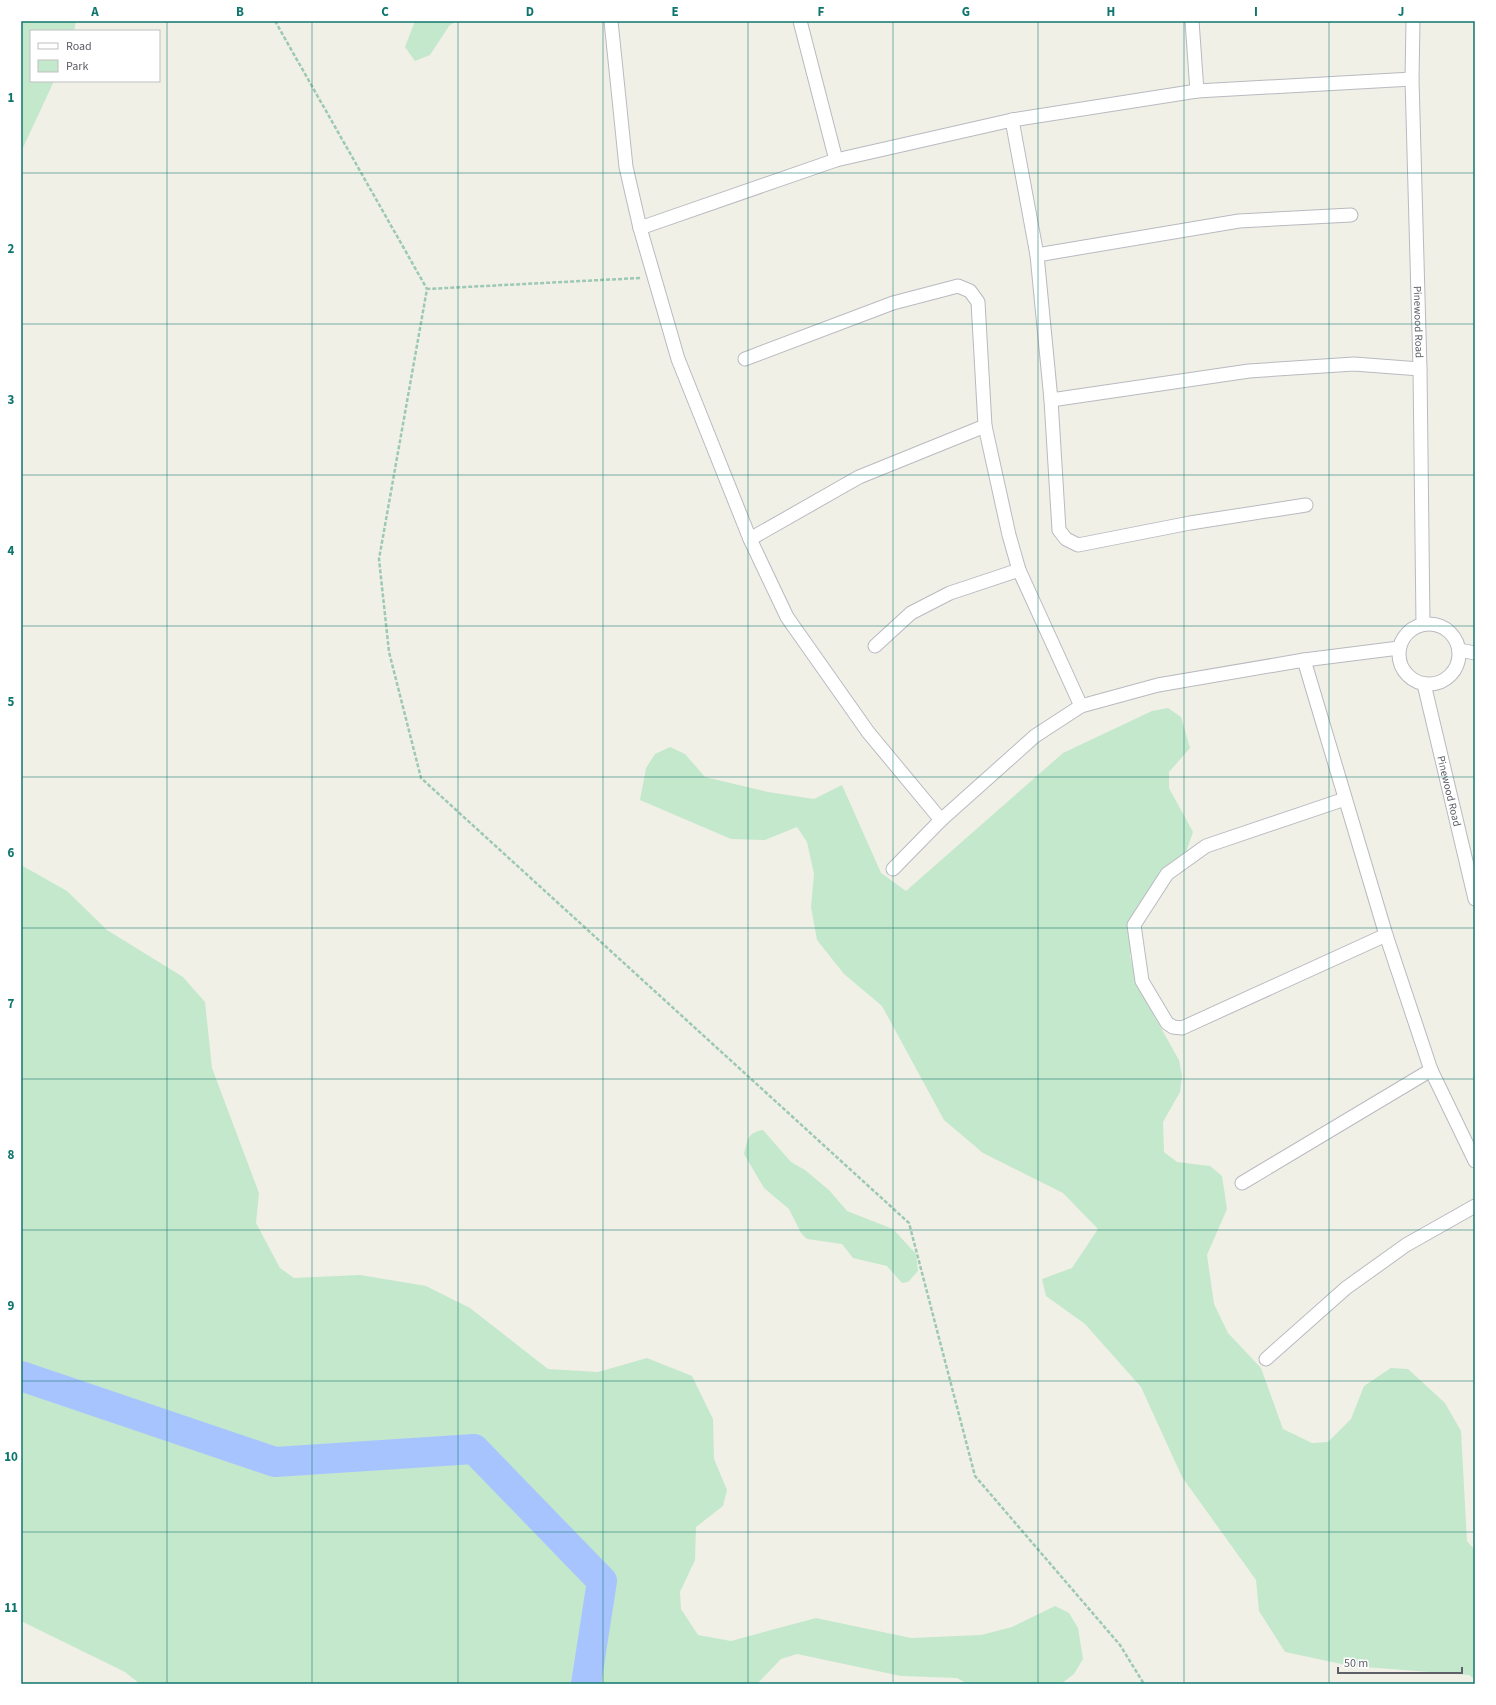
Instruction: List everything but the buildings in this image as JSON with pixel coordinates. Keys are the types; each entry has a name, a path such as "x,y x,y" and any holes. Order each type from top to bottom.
{"street":[{"path":"611,21 626,167 640,228 678,358 750,539 787,617 868,732 940,820"},
{"path":"800,21 836,160"},
{"path":"1192,21 1198,91"},
{"name":"Pinewood Road","path":"1413,21 1412,79 1420,370 1423,624"},
{"path":"640,228 836,160 1012,120 1198,91 1412,79"},
{"path":"1012,120 1037,255 1051,400 1060,530 1066,539 1078,545 1190,523 1306,506"},
{"path":"1037,255 1239,221 1351,215"},
{"path":"745,359 893,303 958,286 970,291 978,302 985,426 1019,570 1081,706"},
{"path":"1051,400 1249,371 1354,364 1420,370"},
{"path":"750,539 860,477 985,426"},
{"path":"875,646 911,613 950,593 1019,570"},
{"path":"1423,624 1433,624 1443,626 1451,632 1459,650 1459,660 1450,676 1433,684 1424,684 1407,675 1401,667 1399,648 1407,632 1423,624"},
{"path":"893,869 940,820 1035,736 1081,706 1158,685 1304,660 1399,648"},
{"path":"1459,650 1475,653"},
{"path":"1304,660 1386,935 1431,1070 1475,1161"},
{"name":"Pinewood Road","path":"1424,684 1475,899"},
{"path":"1345,799 1206,846 1167,874 1134,925 1142,981 1166,1023 1173,1027 1182,1028 1386,935"},
{"path":"1242,1184 1431,1070"},
{"path":"1266,1359 1346,1288 1406,1246 1475,1206"}],"path":[{"path":"275,21 427,289 379,559 389,652 421,778 909,1223 975,1476 1120,1645 1144,1684"},
{"path":"427,289 655,278"}],"green space":[{"path":"21,21 76,21 74,30 30,30 30,82 54,82 21,152"},
{"path":"415,21 456,21 449,26 430,55 415,61 405,47"},
{"path":"1168,708 1181,717 1190,748 1169,772 1169,788 1193,832 1184,858 1135,924 1130,956 1138,987 1179,1060 1182,1076 1180,1092 1163,1122 1164,1152 1177,1162 1210,1166 1222,1176 1227,1209 1207,1255 1214,1304 1228,1333 1261,1368 1283,1429 1312,1443 1328,1442 1351,1419 1364,1386 1391,1368 1408,1369 1445,1403 1461,1431 1467,1541 1475,1550 1475,1679 1469,1675 1351,1666 1285,1652 1259,1611 1256,1580 1182,1477 1141,1387 1085,1324 1046,1296 1042,1279 1072,1268 1098,1229 1063,1193 983,1153 944,1120 882,1006 844,974 817,940 811,907 814,874 807,842 797,827 765,840 731,839 640,800 646,768 655,754 670,747 685,754 705,777 768,792 814,799 842,785 881,873 906,891 1063,753 1152,711"},
{"path":"21,865 67,891 107,930 183,977 205,1002 212,1068 259,1193 256,1223 280,1268 294,1278 360,1275 426,1286 470,1308 548,1369 598,1372 647,1358 692,1376 713,1419 714,1459 727,1490 723,1506 696,1527 695,1560 680,1592 681,1609 698,1635 731,1641 816,1618 911,1638 981,1635 1012,1627 1055,1606 1069,1613 1078,1628 1083,1659 1074,1674 1061,1684 968,1684 957,1678 901,1676 797,1654 781,1659 757,1684 140,1684 125,1672 21,1621"},
{"path":"763,1130 791,1162 805,1170 830,1191 847,1211 893,1229 916,1254 918,1271 908,1282 902,1283 887,1266 853,1258 842,1244 807,1239 801,1233 789,1209 764,1188 744,1154 751,1135"}],"waterway":[{"path":"21,1376 275,1462 474,1449 602,1581 586,1684"}]}
